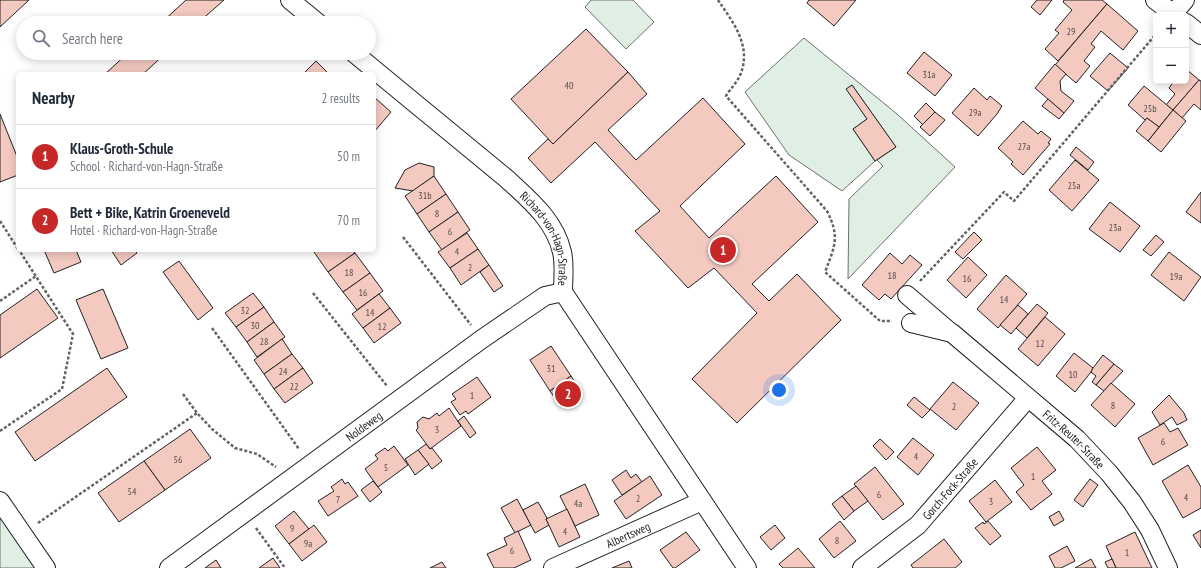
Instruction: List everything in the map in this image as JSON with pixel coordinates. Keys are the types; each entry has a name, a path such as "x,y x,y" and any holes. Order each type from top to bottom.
{"street":[{"path":"290,0 309,16"},
{"path":"1155,0 1171,12"},
{"path":"1180,12 1185,0"},
{"path":"1189,26 1201,35"},
{"name":"Richard-von-Hagn-Straße","path":"362,60 507,180 528,198 547,218 557,236 562,252 564,268 563,292 747,568"},
{"name":"Noldeweg","path":"169,568 482,339 545,296 563,292"},
{"name":"Fritz-Reuter-Straße","path":"907,295 1077,439 1109,473 1132,502 1150,530 1168,568"},
{"name":"Fritz-Reuter-Straße","path":"911,323 952,333"},
{"name":"Gorch-Fock-Straße","path":"862,568 918,525 1028,398"},
{"path":"0,501 46,568"},
{"name":"Albertsweg","path":"553,568 702,501"}],"path":[{"path":"718,0 737,28 745,54 742,71 726,96 827,211 834,225 835,238 834,249 825,272 880,320 911,323"},
{"path":"907,295 1004,192 1014,201 1153,38"},
{"path":"0,221 16,247"},
{"path":"403,237 482,339"},
{"path":"0,431 62,389 73,334 19,252"},
{"path":"0,301 36,276"},
{"path":"313,293 398,401"},
{"path":"212,328 310,464"},
{"path":"183,394 197,413 212,429 235,448 257,454 278,468 287,481"},
{"path":"23,534 197,413"},
{"path":"245,513 285,568"}],"green space":[{"path":"591,0 633,0 654,22 626,49 585,7"},
{"path":"804,38 897,114 955,167 848,279 849,199 883,166 877,160 896,147 852,85 847,89 867,119 853,129 875,161 842,191 789,155 745,92"},
{"path":"0,512 38,568 0,568"}],"building":[{"path":"0,0 29,0 0,27"},
{"path":"186,0 224,0 206,16 169,16"},
{"path":"809,0 856,0 834,26 807,3"},
{"path":"1037,0 1052,0 1040,15 1031,7"},
{"path":"1064,0 1102,0 1107,4 1058,61 1045,49 1059,33 1055,30 1072,10 1063,2"},
{"path":"1107,4 1138,31 1123,50 1101,31 1091,44 1095,47 1084,61 1090,66 1076,83 1055,65"},
{"path":"586,29 628,72 553,144 511,99"},
{"path":"924,52 952,75 935,96 907,73"},
{"path":"1110,53 1128,68 1108,91 1090,76"},
{"path":"120,60 158,60 145,72 107,72"},
{"path":"316,61 327,72 305,72"},
{"path":"1055,64 1066,74 1060,81 1061,91 1074,101 1064,113 1035,88"},
{"path":"628,72 647,94 608,130 636,160 703,98 745,144 680,206 709,238 776,176 818,222 752,284 769,301 797,274 841,320 737,423 692,379 757,313 714,268 688,288 635,231 660,211 595,142 551,183 528,158 548,139 553,144"},
{"path":"1189,72 1199,80 1173,110 1166,105 1175,94 1169,88 1172,84 1189,84"},
{"path":"1199,80 1201,81 1201,110 1194,104 1182,118 1173,110"},
{"path":"852,85 896,147 875,161 853,129 867,119 846,89"},
{"path":"1144,86 1173,110 1159,127 1147,118 1145,120 1128,105"},
{"path":"974,88 987,100 990,96 1002,106 978,136 952,113"},
{"path":"376,99 391,112 376,130"},
{"path":"1048,99 1064,113 1059,119 1042,106"},
{"path":"926,103 935,112 923,125 914,116"},
{"path":"1173,110 1186,121 1161,152 1148,141"},
{"path":"935,112 945,120 930,136 920,127"},
{"path":"0,114 16,154 16,176 0,182"},
{"path":"1147,118 1159,127 1148,141 1136,131"},
{"path":"1023,121 1038,134 1041,131 1051,139 1048,143 1050,144 1023,175 1011,164 1013,162 998,148"},
{"path":"1076,147 1094,162 1088,170 1070,155"},
{"path":"1075,160 1099,180 1072,211 1049,190"},
{"path":"419,163 434,167 434,176 413,191 395,188 405,170"},
{"path":"434,176 446,194 417,214 405,196"},
{"path":"1201,192 1201,223 1186,212"},
{"path":"446,194 458,212 429,232 417,214"},
{"path":"1110,202 1140,226 1120,252 1089,229"},
{"path":"458,212 470,230 442,250 429,232"},
{"path":"974,232 982,240 963,259 955,252"},
{"path":"467,233 478,249 450,268 438,252"},
{"path":"1156,235 1164,242 1151,256 1143,250"},
{"path":"478,249 489,265 461,285 450,268"},
{"path":"45,252 77,252 81,262 54,273"},
{"path":"112,252 136,252 137,253 121,265"},
{"path":"314,252 354,252 355,253 328,272"},
{"path":"1169,252 1201,277 1184,301 1151,275"},
{"path":"355,253 370,273 343,292 328,272"},
{"path":"890,253 902,264 910,255 922,265 891,299 885,294 879,300 862,285"},
{"path":"968,257 987,275 966,298 947,280"},
{"path":"179,261 213,308 198,320 163,272"},
{"path":"489,265 503,286 494,292 480,272"},
{"path":"370,273 383,291 357,310 343,292"},
{"path":"1006,275 1027,294 998,328 977,309"},
{"path":"37,289 58,318 0,358 0,315"},
{"path":"103,289 128,348 101,359 76,300"},
{"path":"253,293 264,307 236,327 225,313"},
{"path":"379,294 390,308 363,328 352,314"},
{"path":"1037,304 1048,313 1027,338 1016,328"},
{"path":"1018,305 1028,314 1011,334 1000,325"},
{"path":"264,307 274,322 247,342 236,327"},
{"path":"390,308 401,323 374,343 363,328"},
{"path":"1045,317 1065,334 1038,366 1018,349"},
{"path":"274,322 285,337 257,357 247,342"},
{"path":"282,339 292,354 264,374 254,360"},
{"path":"551,346 571,376 550,391 530,360"},
{"path":"1074,353 1093,368 1075,392 1056,376"},
{"path":"292,354 303,368 274,389 264,374"},
{"path":"1103,355 1114,364 1096,385 1092,382 1096,376 1091,372"},
{"path":"1114,364 1123,371 1104,391 1096,385"},
{"path":"107,368 127,397 35,461 15,432"},
{"path":"303,368 313,383 285,403 274,389"},
{"path":"571,376 582,393 561,407 550,391"},
{"path":"477,377 491,397 468,414 466,411 460,415 451,402 456,399 452,394"},
{"path":"953,382 979,403 956,430 930,409"},
{"path":"1111,383 1135,404 1115,427 1091,405"},
{"path":"1169,395 1184,413 1187,420 1177,425 1172,417 1160,425 1152,412"},
{"path":"914,397 930,410 922,418 907,405"},
{"path":"449,408 461,426 430,449 416,430 418,428 417,422 423,417 429,419 437,413 439,416"},
{"path":"464,416 476,433 470,438 458,421"},
{"path":"1164,423 1170,432 1178,428 1188,445 1153,465 1138,438"},
{"path":"190,429 211,458 165,490 144,461"},
{"path":"913,438 934,455 918,475 897,457"},
{"path":"880,439 894,452 886,460 873,446"},
{"path":"426,444 430,449 432,448 442,461 432,469 418,450"},
{"path":"394,446 408,465 378,487 365,469 378,459 375,455 385,448 388,451"},
{"path":"1037,447 1056,470 1042,481 1052,494 1031,510 1016,492 1024,485 1011,468"},
{"path":"418,450 429,464 415,475 405,459"},
{"path":"144,461 165,490 119,522 98,493"},
{"path":"1188,465 1201,487 1201,508 1183,518 1162,481"},
{"path":"875,467 904,504 883,520 854,484"},
{"path":"626,470 631,478 636,474 642,482 622,495 612,480"},
{"path":"650,476 662,495 626,519 614,501"},
{"path":"342,479 345,484 348,482 358,496 328,516 318,501 334,491 331,487"},
{"path":"1090,479 1098,485 1083,507 1074,500"},
{"path":"995,480 1012,502 986,522 969,501"},
{"path":"373,481 382,492 370,502 361,490"},
{"path":"585,484 599,515 575,526 560,496"},
{"path":"856,486 868,501 854,511 842,496"},
{"path":"842,496 854,511 844,520 832,504"},
{"path":"517,499 531,525 515,533 501,508"},
{"path":"538,502 547,518 546,519 549,525 535,533 523,510"},
{"path":"567,509 580,537 559,547 546,519"},
{"path":"294,511 309,529 289,544 275,526"},
{"path":"1059,511 1064,520 1054,526 1049,517"},
{"path":"840,521 856,541 834,558 819,539"},
{"path":"988,521 1001,536 990,545 975,528 983,522 984,524"},
{"path":"314,525 327,542 302,561 289,544"},
{"path":"775,525 785,538 771,550 760,537"},
{"path":"1201,530 1201,548 1193,535"},
{"path":"518,531 531,560 514,568 494,568 487,554 507,545 504,538"},
{"path":"686,532 700,550 673,568 660,550"},
{"path":"1135,532 1152,568 1116,568 1106,546"},
{"path":"944,539 962,562 955,568 913,568 911,565"},
{"path":"1067,546 1075,561 1061,568 1055,568 1049,556"},
{"path":"798,548 815,568 783,568 779,564"},
{"path":"273,558 280,568 259,568"},
{"path":"1091,559 1096,568 1075,568"},
{"path":"1112,559 1116,568 1108,568 1105,562"},
{"path":"216,560 221,568 205,568"},
{"path":"629,561 632,568 612,568"},
{"path":"442,562 446,568 430,568"}],"place":[{"name":"Klaus-Groth-Schule","path":"723,250"},
{"name":"Bett + Bike, Katrin Groeneveld","path":"568,394"}]}
